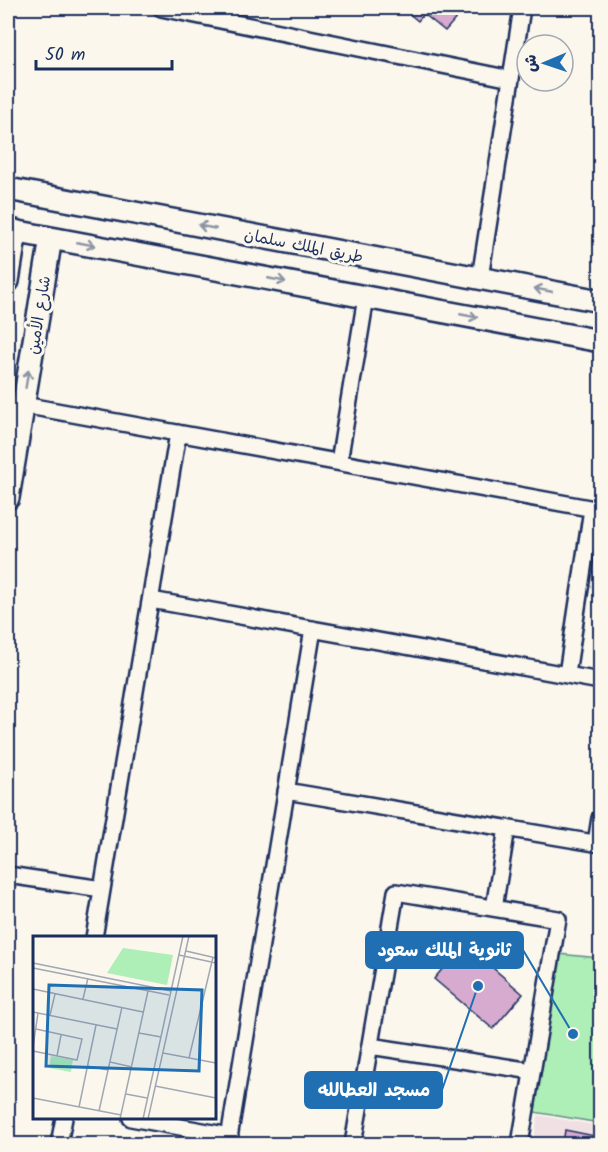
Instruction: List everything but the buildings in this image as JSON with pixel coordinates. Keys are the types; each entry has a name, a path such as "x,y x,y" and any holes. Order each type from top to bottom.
{"main road":[{"name":"طريق الملك سلمان","path":"8,189 600,301"},
{"path":"8,282 12,230 600,341"},
{"name":"شارع الأمين","path":"8,498 51,237"}],"street":[{"path":"161,8 511,79"},
{"path":"480,278 522,8"},
{"path":"339,462 366,297"},
{"path":"23,405 596,509 567,674"},
{"path":"94,936 178,433"},
{"path":"151,600 600,681"},
{"path":"135,1119 229,1140 313,629"},
{"path":"286,791 598,844 600,818"},
{"path":"494,908 507,828"},
{"path":"8,875 102,890"},
{"path":"353,1144 396,892 558,919 520,1144"},
{"path":"370,1046 532,1071"},
{"path":"59,1144 64,1119"}],"shaded area":[{"path":"538,1115 600,1126 600,1144 533,1144"}],"green space":[{"path":"558,954 600,958 600,1123 534,1112"}],"place":[{"name":"مسجد العطالله","path":"478,986"},
{"name":"ثانوية الملك سعود","path":"573,1034"}]}
